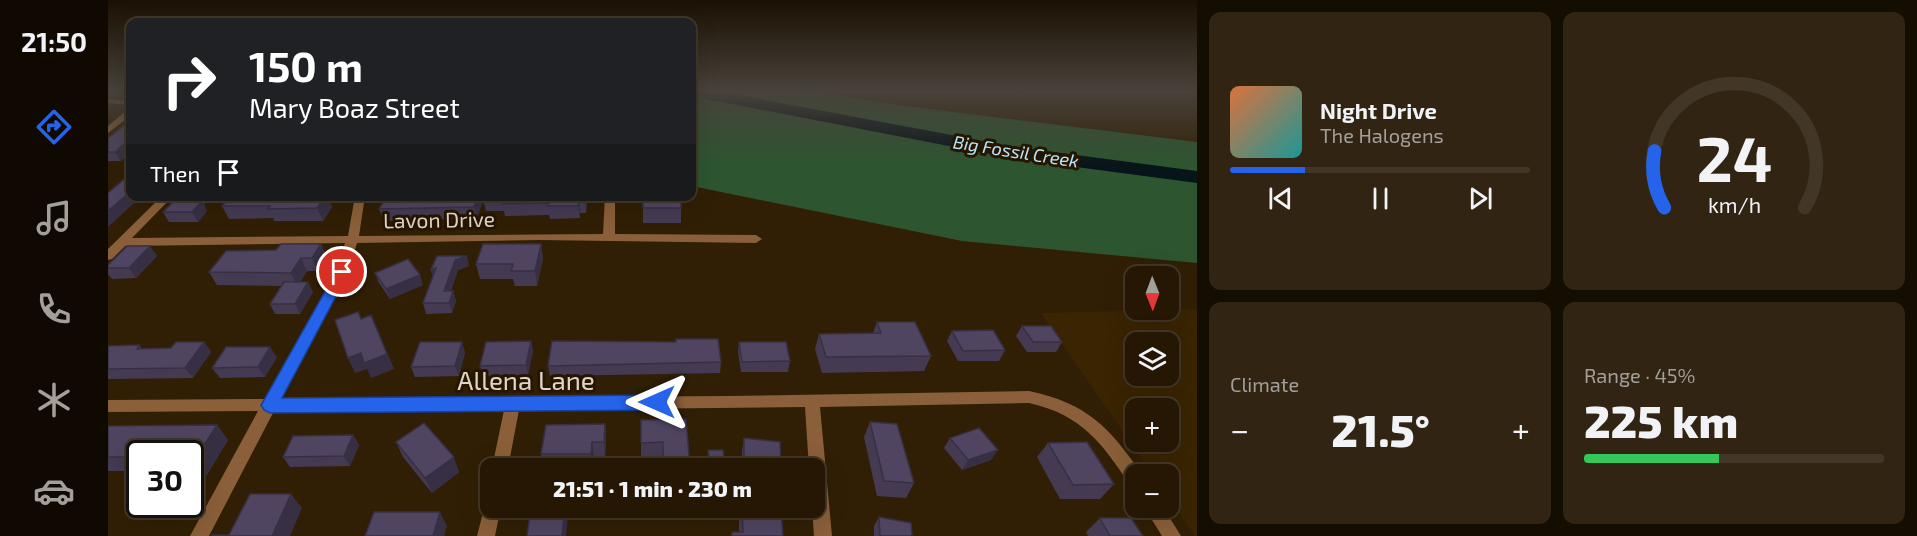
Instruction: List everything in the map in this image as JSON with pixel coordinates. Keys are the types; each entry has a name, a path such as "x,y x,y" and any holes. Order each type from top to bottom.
{"street":[{"path":"108,130 126,115"},
{"path":"108,256 163,201"},
{"path":"199,536 342,272 353,239 359,201"},
{"path":"609,238 610,201"},
{"name":"Lavon Drive","path":"123,242 353,239 756,239"},
{"name":"Allena Lane","path":"108,406 513,404 1029,397 1052,401 1071,409 1088,421 1109,442 1125,465"},
{"path":"812,400 823,536"},
{"path":"502,458 513,404"},
{"path":"486,536 490,518"},
{"path":"1160,518 1172,536"}],"shaded area":[{"path":"1179,309 1197,309 1197,536 1179,513 1179,464 1145,464 1137,452 1179,452 1179,398 1125,398 1125,435 1041,313 1125,311 1125,320 1179,320"}],"green space":[{"path":"696,115 978,115 1197,142 1197,263 962,241 696,187"}],"building":[{"path":"126,124 126,142 115,152 108,152 108,138"},
{"path":"126,177 126,195 108,211 108,193"},
{"path":"174,201 201,202 192,212 163,212"},
{"path":"226,201 322,201 317,208 268,209 270,206 222,206"},
{"path":"384,201 476,201 474,207 379,209"},
{"path":"503,201 579,201 578,206 548,206 549,203 502,204"},
{"path":"643,201 681,201 681,208 643,208"},
{"path":"281,244 321,244 312,258 301,258 291,273 209,272 226,251 276,250"},
{"path":"483,244 541,244 535,271 511,271 513,264 476,264"},
{"path":"127,246 150,246 129,268 108,268 108,265"},
{"path":"437,256 467,256 455,260 444,291 453,291 449,303 423,303 436,268 431,270"},
{"path":"408,259 420,275 386,289 375,273"},
{"path":"284,282 308,282 295,304 270,304"},
{"path":"358,312 361,319 371,315 387,354 364,363 361,353 348,358 335,320"},
{"path":"877,322 915,322 931,356 826,357 819,334 881,333"},
{"path":"1022,326 1051,326 1062,342 1033,342"},
{"path":"993,330 1005,350 963,351 952,331"},
{"path":"676,339 718,339 721,362 548,366 552,341 676,342"},
{"path":"531,341 526,365 480,366 486,342"},
{"path":"176,342 204,342 185,368 108,369 108,346 139,345 137,349 171,348"},
{"path":"420,342 462,342 455,366 411,367"},
{"path":"739,342 786,342 790,361 742,362"},
{"path":"226,347 270,347 258,367 212,368"},
{"path":"686,419 689,458 663,458 663,442 641,443 641,420"},
{"path":"870,422 897,424 914,483 884,481"},
{"path":"424,423 454,457 425,478 396,442"},
{"path":"605,424 604,442 592,442 591,454 541,454 546,425"},
{"path":"217,425 204,445 204,440 126,440 126,457 108,457 108,426"},
{"path":"979,428 998,450 968,460 950,438"},
{"path":"353,435 344,456 283,457 293,436"},
{"path":"744,438 780,442 781,458 744,458"},
{"path":"1087,442 1114,484 1073,485 1048,443"},
{"path":"708,450 723,450 724,458 709,458"},
{"path":"250,494 291,494 272,536 212,536 229,535"},
{"path":"374,512 440,512 433,536 365,536"},
{"path":"879,517 911,523 912,536 880,536"},
{"path":"529,518 564,518 562,536 527,536"},
{"path":"742,518 782,518 783,536 732,536 732,532 743,532"},
{"path":"1100,518 1131,518 1143,536 1110,536"}],"waterway":[{"name":"Big Fossil Creek","path":"816,115 1016,153 1197,177"}],"route":[{"path":"342,272 270,405 657,402"}]}
